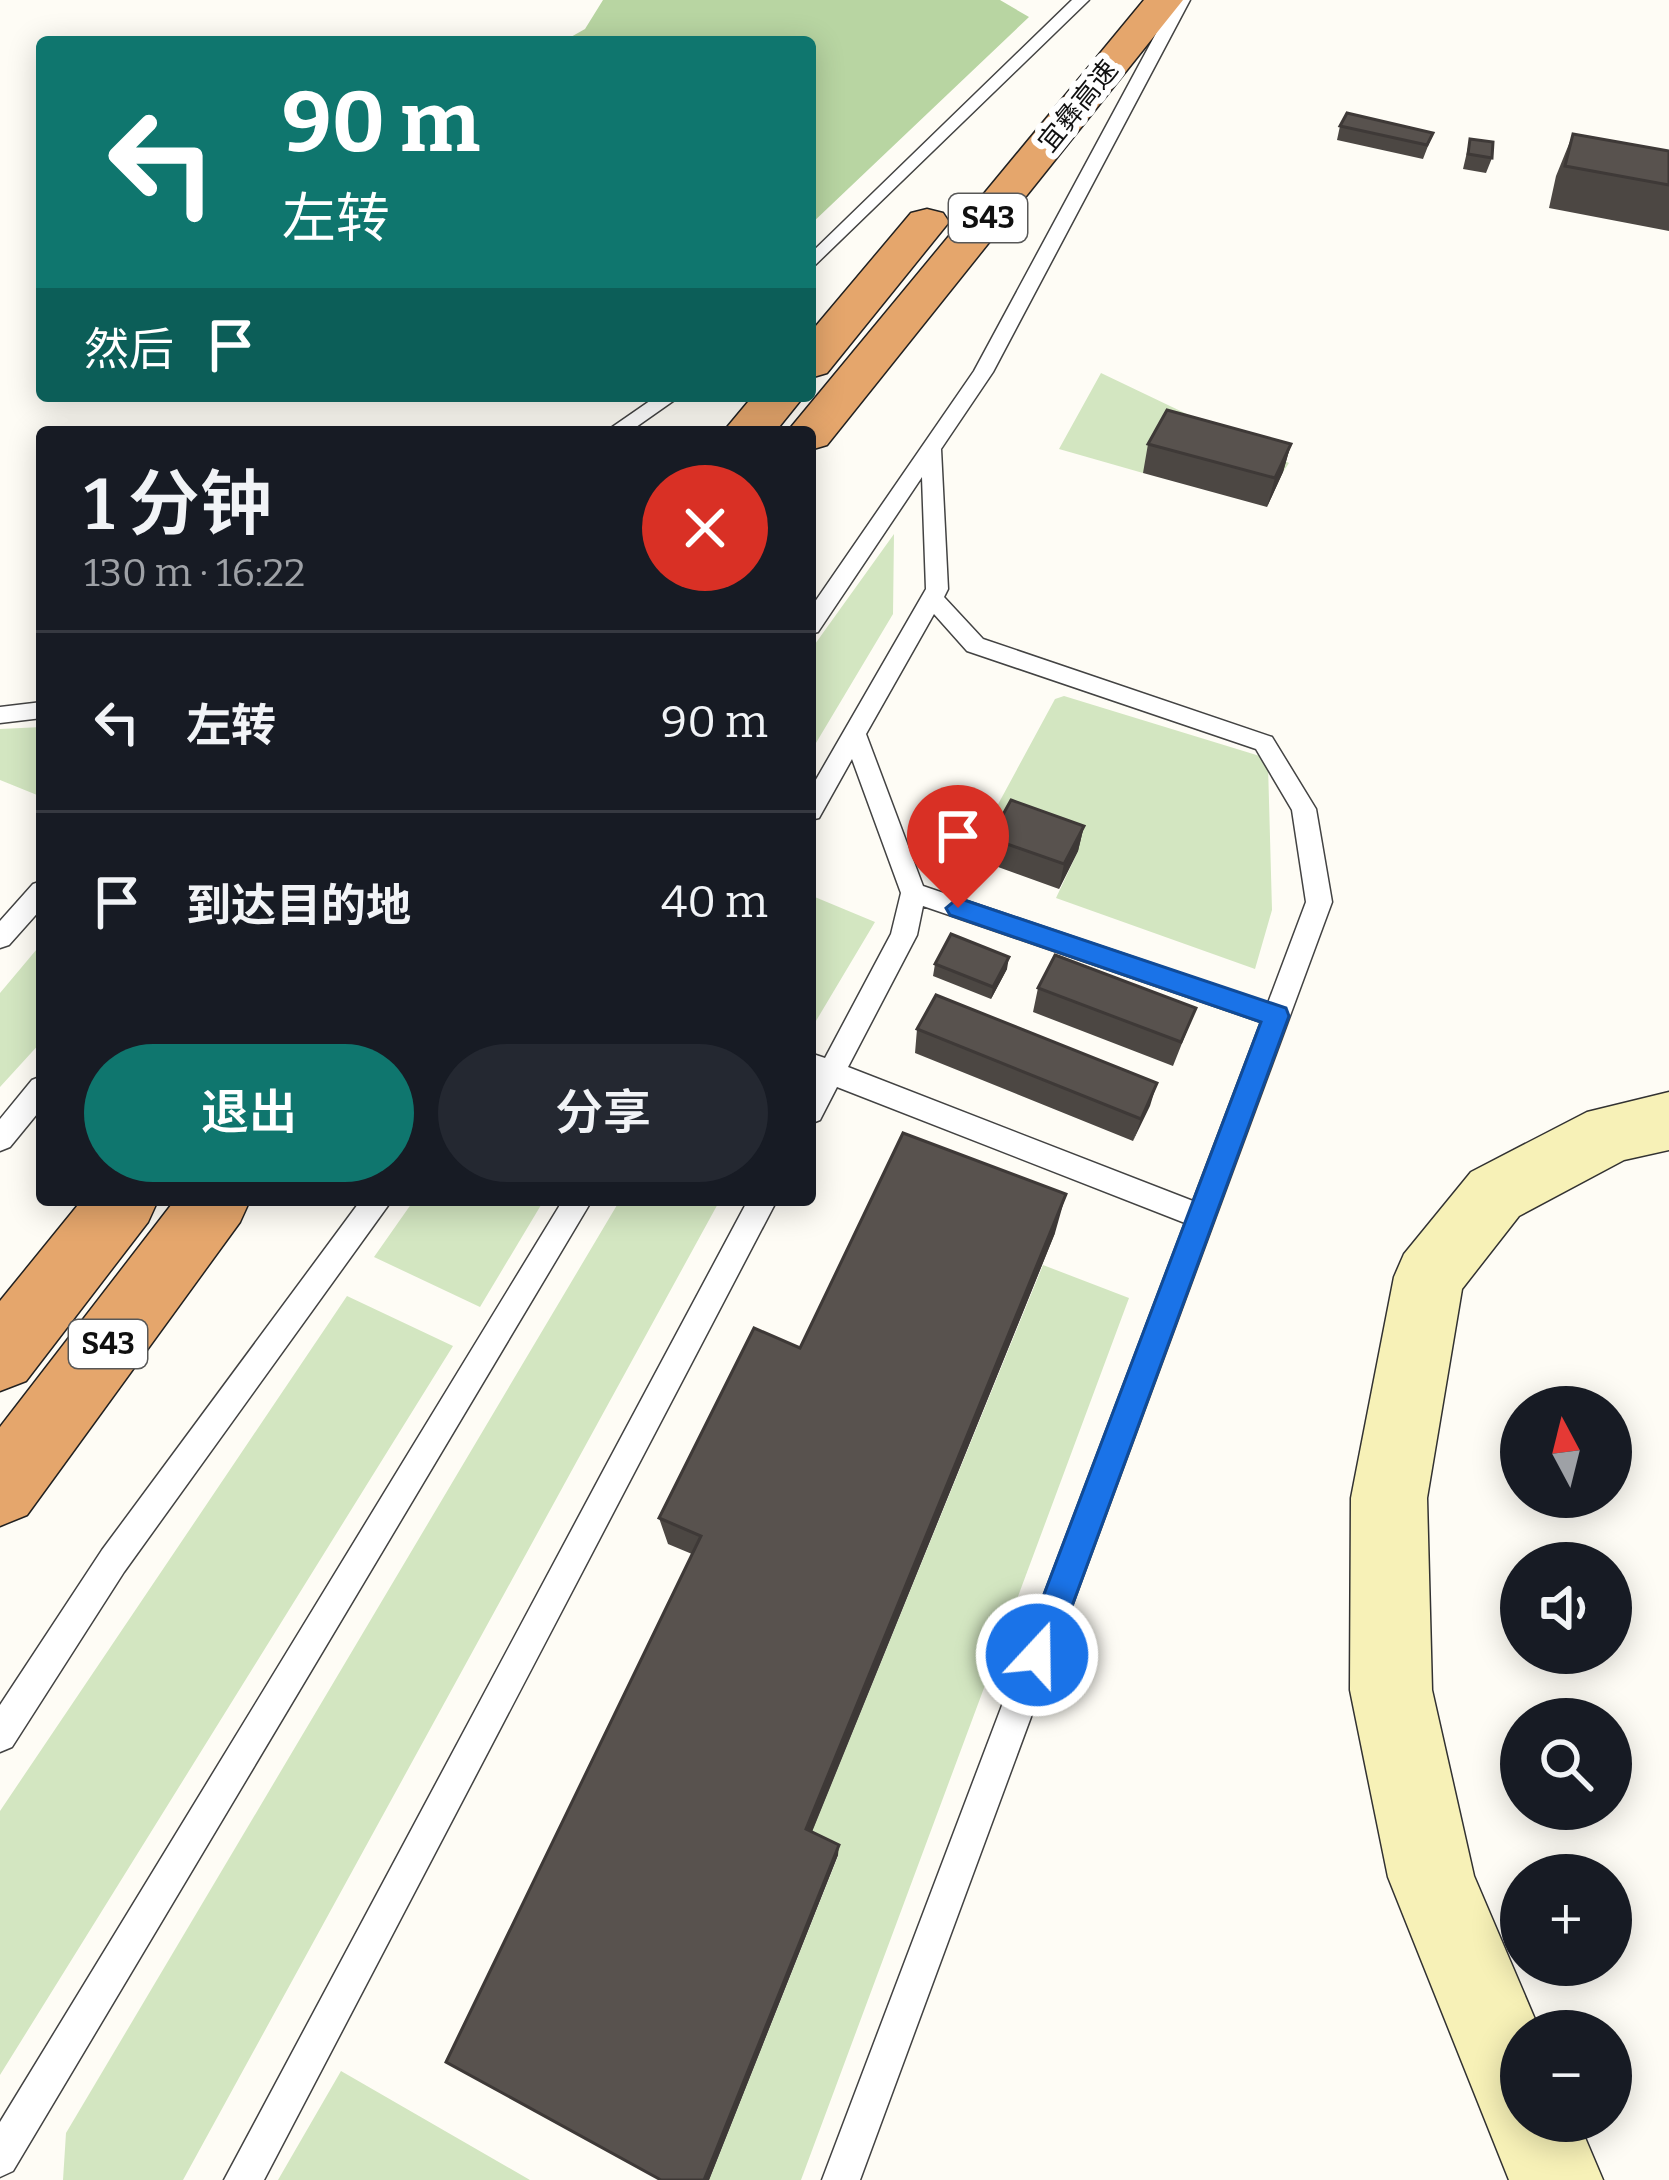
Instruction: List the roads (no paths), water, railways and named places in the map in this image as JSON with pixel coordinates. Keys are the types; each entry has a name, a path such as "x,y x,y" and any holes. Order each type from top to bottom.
{"highway":[{"name":"宜彝高速","path":"992,146 1117,0"},
{"name":"宜彝高速","path":"816,427 1164,0"},
{"name":"S43","path":"816,356 950,195"},
{"path":"753,426 775,402"},
{"name":"S43","path":"0,1357 119,1206"},
{"name":"S43","path":"0,1488 212,1206"}],"main road":[{"path":"1500,2045 1431,1877 1391,1690 1389,1498 1429,1277 1495,1194 1611,1133 1669,1121"},
{"path":"1540,2142 1556,2180"}],"lane":[{"path":"816,258 1081,0"},
{"path":"816,617 931,451 1030,288 1181,0"},
{"path":"624,426 660,402"},
{"path":"638,426 662,402"},
{"path":"816,800 938,589 931,451"},
{"path":"841,2180 1319,902 1304,809 1264,743 975,645 932,598"},
{"path":"0,715 36,711"},
{"path":"854,734 913,893 904,935 820,1068 1202,1217"},
{"path":"913,893 1276,1016"},
{"path":"0,938 36,898"},
{"path":"0,1139 36,1095"},
{"path":"0,1736 112,1562 374,1206"},
{"path":"0,2158 574,1206"},
{"path":"243,2180 760,1206"}]}
